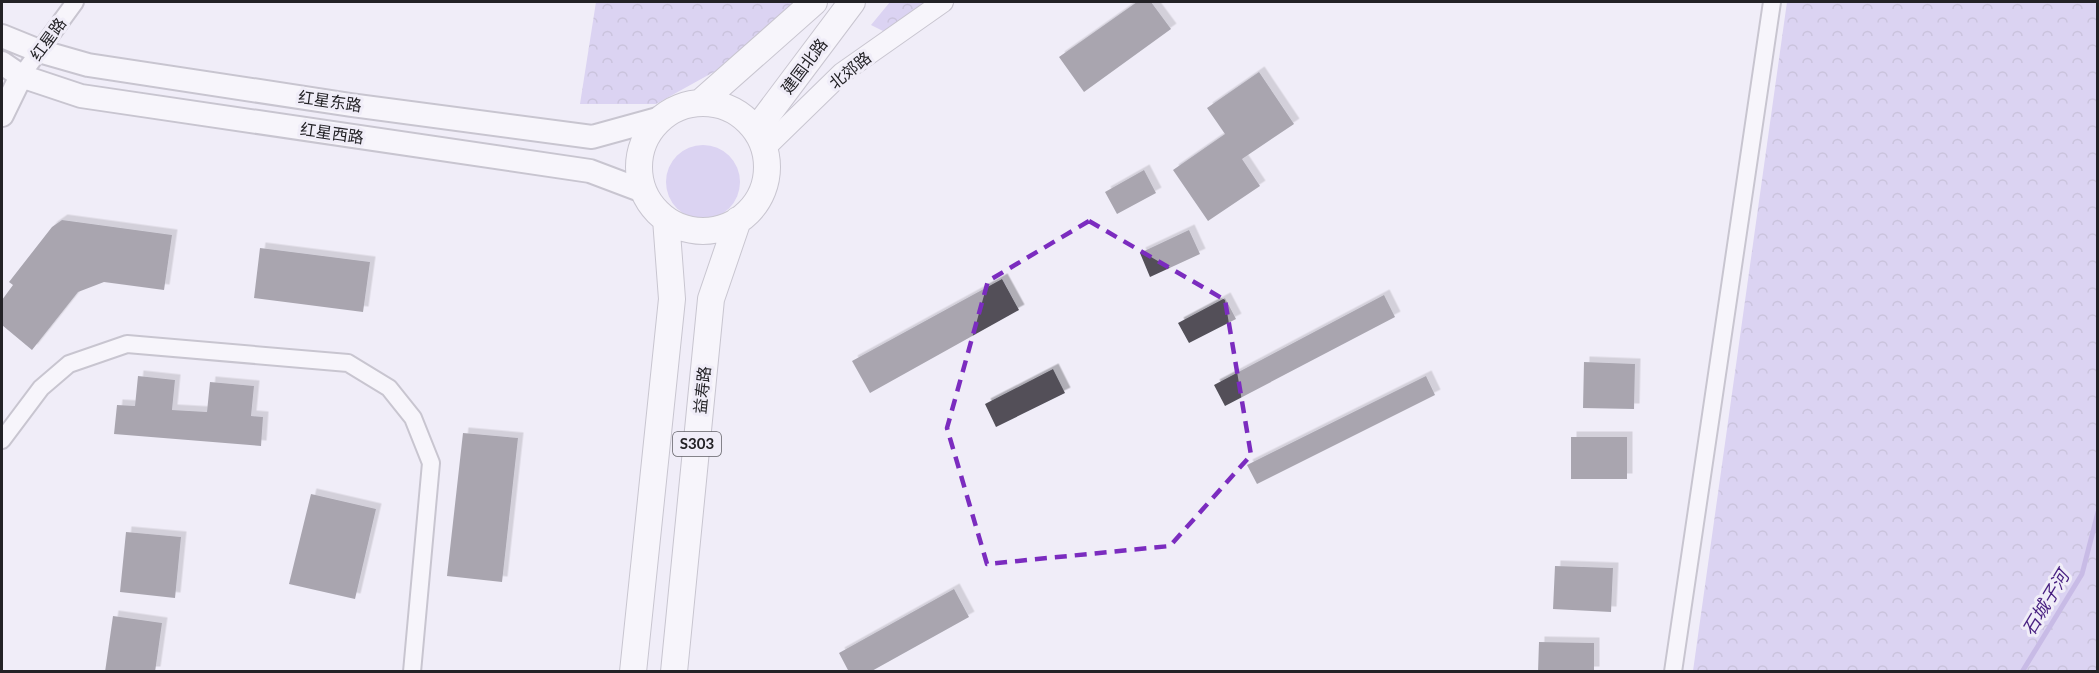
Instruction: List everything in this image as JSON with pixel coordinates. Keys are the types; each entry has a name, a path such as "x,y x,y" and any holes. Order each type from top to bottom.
{"main road":[{"path":"701,102 814,2"},
{"name":"建国北路","path":"760,139 852,2"},
{"name":"红星东路","path":"2,36 39,51 111,68 351,105 592,137 662,118"},
{"path":"2,63 21,76 2,115"},
{"name":"红星西路","path":"21,76 81,96 590,171 644,191"},
{"path":"701,102 722,105 741,115 760,139 767,168 763,189 753,206 738,220 720,228 702,231 683,227 666,219 653,206 644,191 639,173 640,155 648,134 662,118 680,106 701,102"},
{"name":"S303","path":"633,672 672,299 666,219"},
{"name":"益寿路","path":"674,672 711,299 738,220"}],"street":[{"name":"红星路","path":"21,76 75,2"},
{"name":"北郊路","path":"760,139 842,73 943,2"},
{"path":"1672,672 1772,2"},
{"path":"2,440 41,388 69,364 127,344 348,363 389,388 413,418 431,463 412,672"}],"highlighted area":[{"path":"1089,221 1225,300 1251,455 1170,546 987,564 947,428 988,281"}],"green space":[{"path":"596,2 800,2 730,63 656,104 580,104"},
{"path":"890,2 930,2 885,32 871,25"},
{"path":"1787,2 2097,2 2097,671 1693,671"},
{"path":"703,145 717,148 729,156 737,168 740,182 737,196 729,208 717,216 703,219 689,216 677,208 669,196 666,182 669,168 677,156 689,148"}],"building":[{"path":"1137,2 1151,2 1171,29 1084,92 1059,57"},
{"path":"1259,72 1294,124 1242,159 1260,186 1208,221 1173,170 1225,134 1207,108"},
{"path":"1144,170 1156,193 1117,214 1105,192"},
{"path":"62,220 172,235 164,290 104,282 78,292 32,350 2,325 2,300 13,285 9,282 52,227"},
{"path":"1189,230 1200,254 1150,277 1140,253"},
{"path":"260,248 370,262 363,312 254,298"},
{"path":"1002,279 1019,310 870,393 852,361"},
{"path":"1384,295 1395,317 1225,406 1214,385"},
{"path":"1225,298 1236,319 1189,343 1178,323"},
{"path":"1584,362 1635,364 1634,409 1583,408"},
{"path":"1053,369 1065,393 996,427 985,404"},
{"path":"138,376 175,380 172,410 207,412 210,382 254,386 251,416 263,417 261,446 114,434 117,405 135,406"},
{"path":"1426,376 1435,395 1257,484 1247,465"},
{"path":"463,433 518,438 502,582 447,576"},
{"path":"1571,437 1627,437 1627,479 1571,479"},
{"path":"311,494 376,509 355,599 289,584"},
{"path":"126,532 181,537 175,598 120,592"},
{"path":"1555,566 1613,568 1611,612 1553,609"},
{"path":"954,589 969,617 870,672 849,672 839,653"},
{"path":"113,616 162,623 155,672 105,672"},
{"path":"1539,642 1594,643 1594,672 1538,672"}],"waterway":[{"name":"石城子河","path":"2022,672 2082,574 2098,512"}]}
